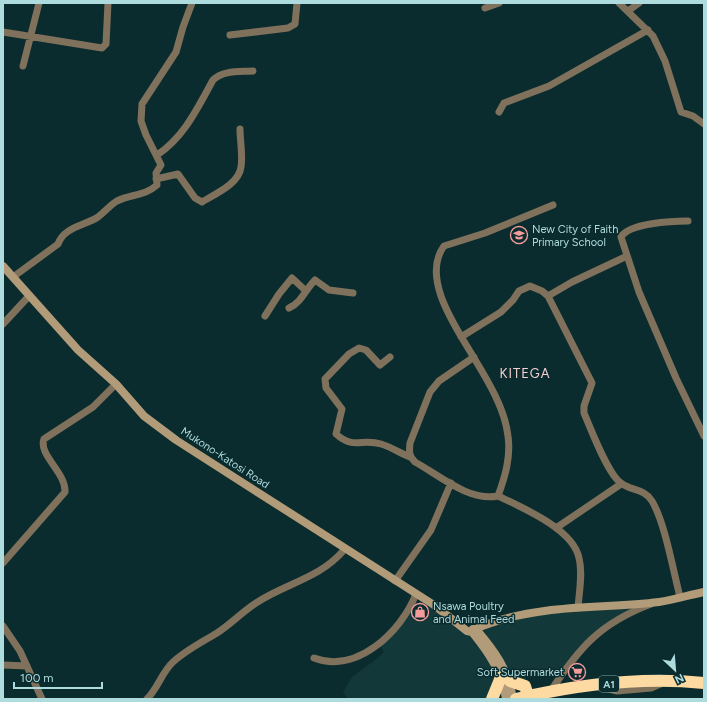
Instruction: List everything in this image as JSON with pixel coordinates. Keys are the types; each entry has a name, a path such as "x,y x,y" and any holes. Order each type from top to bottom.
{"highway":[{"path":"492,699 506,679 525,686 520,698"},
{"name":"A1","path":"520,698 639,681 704,683"}],"main road":[{"name":"Mukono-Katosi Road","path":"3,266 78,350 116,384 144,416 171,436 344,550 472,630 492,649 506,679 506,699"},
{"path":"472,630 522,615 578,608 659,602 704,592"}],"street":[{"path":"22,66 39,3"},
{"path":"3,32 102,48 106,44 108,3"},
{"path":"13,277 58,244 60,236 98,217 115,202 150,191 157,185 156,173 161,166 141,121 142,104 176,52 192,3"},
{"path":"230,35 288,28 295,24 297,3"},
{"path":"485,8 500,3"},
{"path":"619,3 648,30 665,61 681,112 693,116 704,124"},
{"path":"628,11 639,3"},
{"path":"499,112 504,103 549,86 648,30"},
{"path":"157,155 175,141 185,128 213,80 218,76 227,73 253,72"},
{"path":"156,179 178,174 194,198 202,202 227,186 239,173 241,167 240,129"},
{"path":"498,496 509,456 508,436 503,416 474,358 444,304 438,285 437,268 440,252 444,246 453,242 475,237 553,205"},
{"path":"688,221 657,223 630,229 623,233 621,237 637,287 676,378 704,436"},
{"path":"548,296 572,282 627,256"},
{"path":"265,316 279,294 292,278 306,291"},
{"path":"289,308 296,305 303,298 306,291 315,280 329,290 353,293"},
{"path":"461,337 501,312 513,300 519,291 530,286 542,291 548,296 592,383 584,406 584,413 614,476 621,484 640,490 653,503 660,517 680,597"},
{"path":"3,324 29,296"},
{"path":"390,357 380,365 366,350 359,348 349,354 325,379 326,388 342,409 336,434 344,441 352,444 368,441 381,444 410,457 415,462 451,483 483,497 498,496 526,509 556,528 576,550 579,558 578,608"},
{"path":"410,457 410,444 430,392 439,381 474,358"},
{"path":"3,563 64,492 65,485 63,478 44,450 44,440 93,407 116,384"},
{"path":"395,581 431,530 451,483"},
{"path":"556,528 621,484"},
{"path":"147,699 174,661 218,632 255,603 310,577 329,565 344,550"},
{"path":"314,658 327,662 338,663 372,648 385,640 401,622 416,594"},
{"path":"549,693 570,662 599,632 621,617 659,602"},
{"path":"3,626 20,651 42,699"},
{"path":"3,665 27,666"}],"shaded area":[{"path":"423,597 453,618 489,655 504,693 495,699 348,699 343,692 352,677 384,652 380,646 391,636"},
{"path":"649,603 609,624 565,669 515,681 508,667 476,629 526,615"}],"place":[{"name":"New City of Faith Primary School","path":"519,235"},
{"name":"Nsawa Poultry and Animal Feed","path":"420,612"},
{"name":"Soft Supermarket","path":"577,672"}],"district":[{"name":"KITEGA","path":"525,373"}]}
